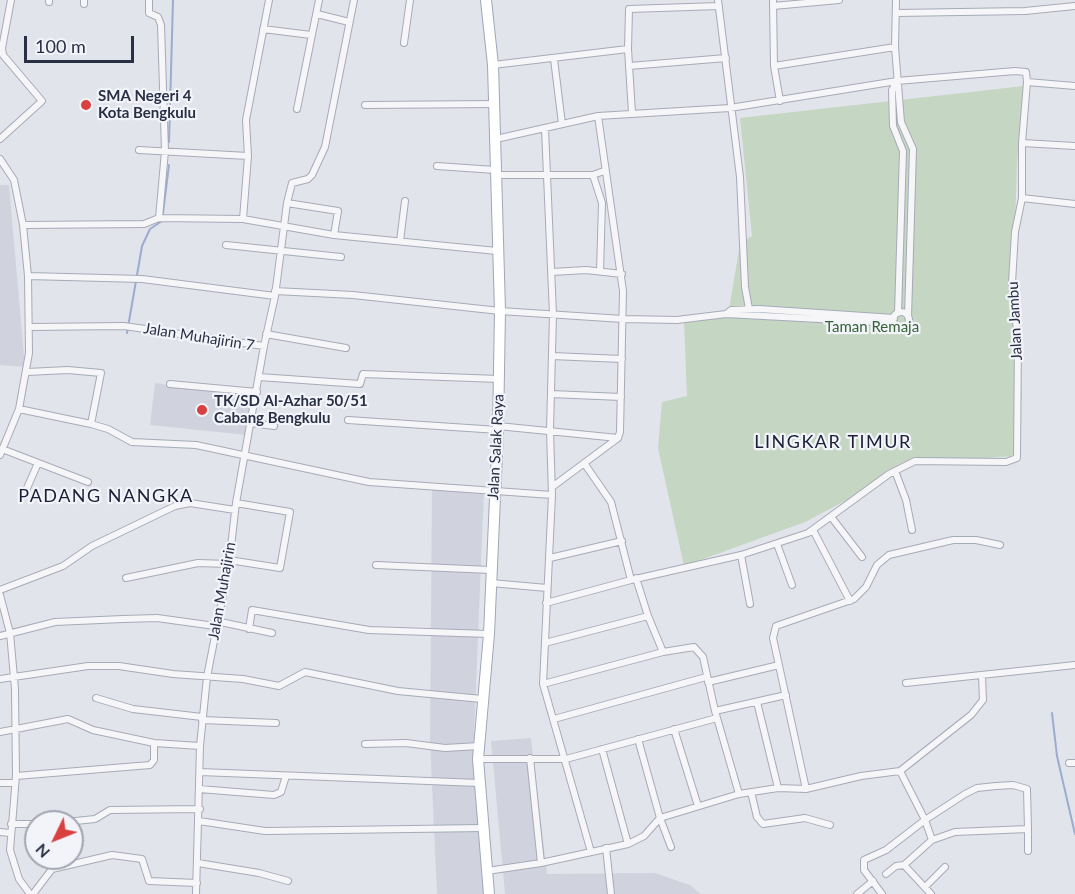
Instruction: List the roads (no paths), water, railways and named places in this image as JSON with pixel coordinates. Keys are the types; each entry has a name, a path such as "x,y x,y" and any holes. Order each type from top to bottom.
{"main road":[{"name":"Jalan Salak Raya","path":"486,0 495,104 500,311 498,428 489,634 478,759 489,894"}],"street":[{"path":"0,139 42,101 3,56 2,48 11,0"},
{"path":"149,0 149,13 158,16 161,25 165,151 160,218"},
{"path":"243,219 248,156 246,120 269,0"},
{"path":"297,109 319,0"},
{"path":"334,235 338,211 287,203 292,183 308,179 312,175 325,147 354,0"},
{"path":"404,43 410,0"},
{"path":"780,101 774,66 773,3 839,0"},
{"path":"896,0 895,47 897,81 901,93 901,122 913,149 909,323 904,327 898,327 895,318 903,151 893,126 892,90 897,81"},
{"path":"632,113 628,11 634,8 718,3 740,177 745,287 749,309"},
{"path":"896,13 1025,11 1075,6"},
{"path":"317,14 349,22"},
{"path":"263,28 312,35"},
{"path":"774,66 895,47"},
{"path":"493,65 628,49"},
{"path":"629,66 726,57"},
{"path":"554,58 562,124"},
{"path":"496,139 598,116 730,108 897,81 1015,70 1026,72 1027,82 1075,86"},
{"name":"Jalan Jambu","path":"895,471 922,460 1014,460 1018,455 1018,340 1012,283 1015,232 1022,198 1022,143 1027,82"},
{"path":"365,105 495,104"},
{"path":"552,487 618,438 623,319 622,274 604,171 598,116"},
{"path":"545,129 545,176 553,314 550,430 552,495 543,684 591,852"},
{"path":"1022,143 1075,146"},
{"path":"139,150 248,156"},
{"path":"0,159 14,180 23,225 28,276 29,327 27,372 19,409 1,452 88,482"},
{"path":"437,165 545,176 593,175 604,171"},
{"path":"593,175 602,203 600,271"},
{"path":"1022,198 1075,204"},
{"path":"400,241 405,201"},
{"name":"Jalan Muhajirin","path":"196,894 200,746 207,677 229,562 236,506 266,334 275,294 287,203"},
{"path":"23,225 144,224 160,218 243,219 334,235 497,251"},
{"path":"226,245 341,257"},
{"path":"552,272 600,271 622,274"},
{"path":"28,276 142,279 275,294 353,295 500,311 623,319 676,320 726,314 895,318 903,313 908,317"},
{"path":"726,314 731,310 749,309 895,318"},
{"name":"Jalan Muhajirin 7","path":"29,327 124,326 264,346"},
{"path":"266,334 346,348"},
{"path":"552,356 622,359"},
{"path":"27,372 68,370 101,373 91,424"},
{"path":"259,377 360,384 363,374 499,379"},
{"path":"170,384 257,392"},
{"path":"551,394 621,397"},
{"path":"19,409 91,424 141,444 196,445 369,482 552,495"},
{"path":"348,420 550,430 618,438"},
{"path":"251,423 274,426"},
{"path":"24,495 38,463"},
{"path":"584,463 611,502 634,579 663,651"},
{"path":"546,603 777,544 813,530 895,471 906,500 912,530"},
{"path":"0,590 70,562 76,556 175,507 190,503 290,512 280,568 229,562 198,563 126,578"},
{"path":"832,518 862,557"},
{"path":"813,530 850,601"},
{"path":"806,789 773,638 776,626 850,601 866,588 877,565 889,555 953,540 976,540 1000,544"},
{"path":"550,558 622,541"},
{"path":"777,544 792,585"},
{"path":"741,555 750,604"},
{"path":"376,565 490,570"},
{"path":"491,583 547,588"},
{"path":"0,595 10,633 14,678 16,779 10,833 12,860 25,891 31,894 52,869 112,855 142,859 149,881 196,883"},
{"path":"249,628 252,610 369,630 489,634"},
{"path":"545,643 648,616"},
{"path":"0,636 55,622 157,618 216,623 272,633"},
{"path":"543,684 663,651 694,647 703,657 716,715 739,794"},
{"path":"554,719 707,679 779,665"},
{"path":"906,683 1075,665"},
{"path":"0,680 88,666 118,666 243,679 279,686 305,672 398,691 482,699"},
{"path":"487,871 541,864 628,844 644,836 660,818 739,794 778,788 806,789 861,776 900,771 971,715 983,700 982,675"},
{"path":"478,759 566,759 786,695"},
{"path":"96,698 133,709 202,719 276,723"},
{"path":"757,702 778,788"},
{"path":"0,732 16,731 40,723 68,719 93,730 154,743 200,746"},
{"path":"674,729 698,806"},
{"path":"638,739 660,818 671,848"},
{"path":"0,783 16,779 150,765 154,760 154,743"},
{"path":"365,744 406,743 445,748 479,746"},
{"path":"602,749 628,844"},
{"path":"530,758 541,864"},
{"path":"900,771 925,820 932,840"},
{"path":"200,772 479,783"},
{"path":"199,789 274,795 281,792 286,776"},
{"path":"882,894 862,865 864,860 886,850 925,820 977,788 1013,784 1027,789 1028,851"},
{"path":"751,792 757,817 762,823 805,818 830,825"},
{"path":"84,820 95,819 110,810 200,809"},
{"path":"199,821 265,831 483,828"},
{"path":"11,824 24,824"},
{"path":"886,874 896,866 904,865 932,840 955,832 1028,829"},
{"path":"0,832 10,833"},
{"path":"606,848 611,894"},
{"path":"198,863 288,881"},
{"path":"904,865 931,894"},
{"path":"925,887 945,867"},
{"path":"857,894 873,881"}],"waterway":[{"path":"169,142 173,0"},
{"path":"127,333 142,246 150,229 162,221 169,165"},
{"path":"1052,713 1057,756 1075,834"}],"place":[{"name":"SMA Negeri 4 Kota Bengkulu","path":"86,105"},
{"name":"TK/SD Al-Azhar 50/51 Cabang Bengkulu","path":"202,410"}],"district":[{"name":"LINGKAR TIMUR","path":"833,442"},
{"name":"PADANG NANGKA","path":"106,496"}],"park label":[{"name":"Taman Remaja","path":"872,327"}]}
